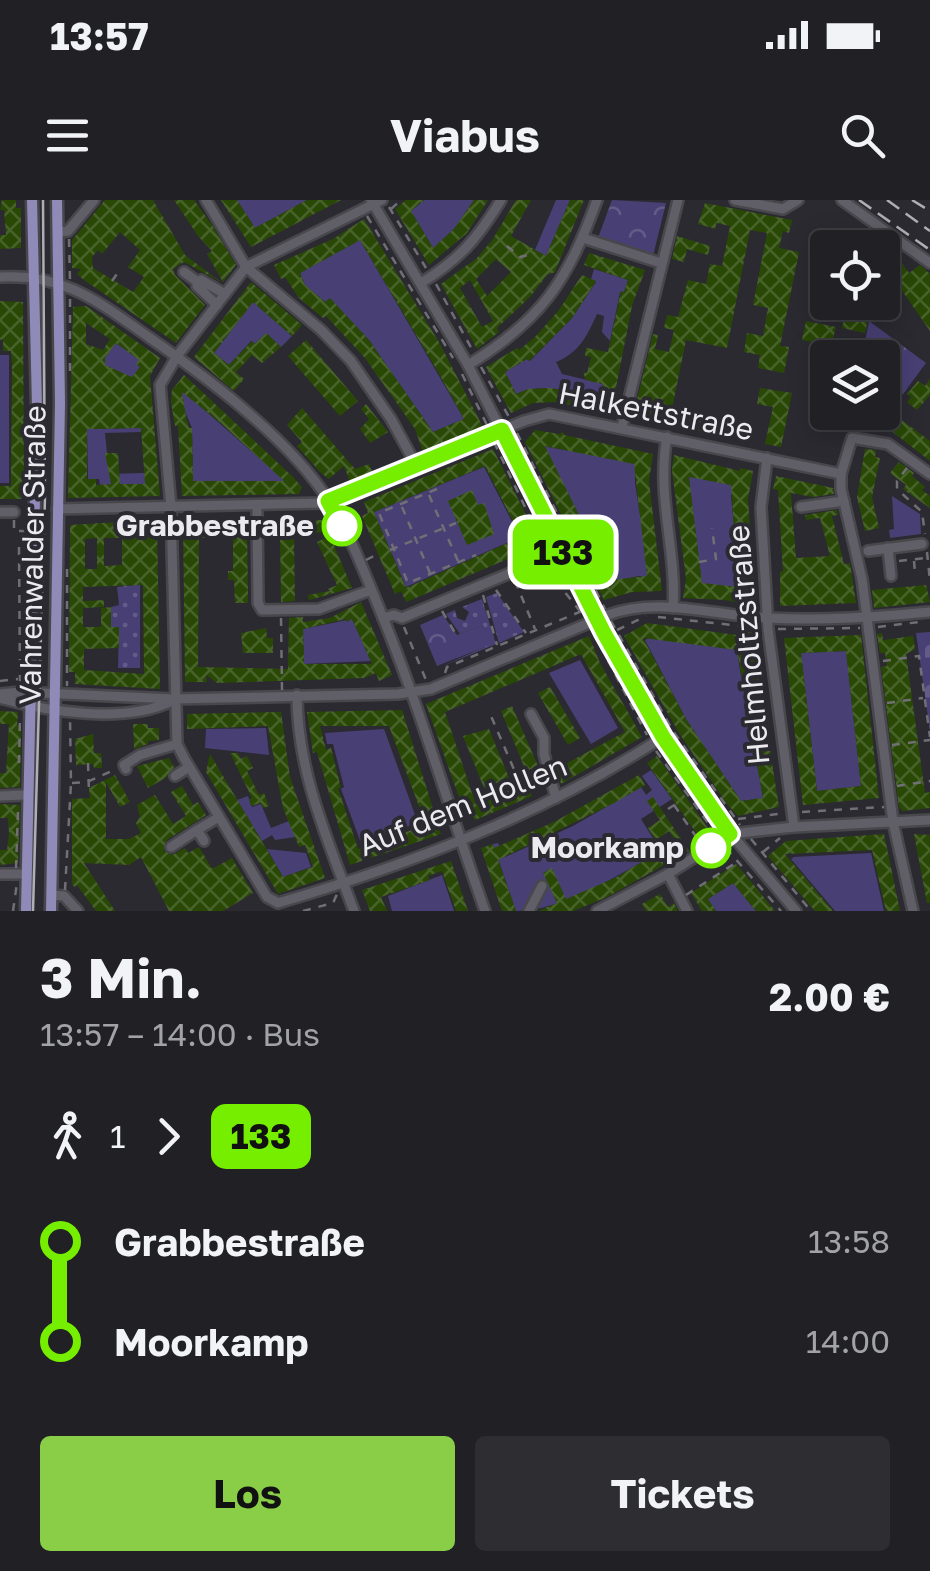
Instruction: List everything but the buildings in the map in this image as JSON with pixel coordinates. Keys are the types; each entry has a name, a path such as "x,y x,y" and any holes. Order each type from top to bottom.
{"main road":[{"name":"Vahrenwalder Straße","path":"26,911 20,870 24,676 37,406 32,200"},
{"name":"Vahrenwalder Straße","path":"51,911 56,710 62,696 57,508 65,284 64,232 57,200"}],"street":[{"path":"64,232 94,200"},
{"path":"206,200 246,267 321,330 350,361 391,419 416,464"},
{"path":"422,283 463,254 501,200"},
{"path":"473,362 517,333 556,291 584,238 598,200"},
{"path":"622,427 678,200"},
{"path":"735,200 783,209 798,200"},
{"path":"842,200 930,263"},
{"path":"171,847 219,817 176,744 172,507 160,385 177,356 246,267 378,201 422,283 473,362 502,430 663,737 730,834 796,911"},
{"path":"584,238 660,263"},
{"path":"184,272 199,283"},
{"path":"0,277 35,277 65,284 177,356 266,431 328,501 372,590 403,670 485,911"},
{"path":"199,283 206,280 225,294"},
{"path":"199,283 199,291 217,305"},
{"name":"Halkettstraße","path":"57,508 328,501 549,414 840,474"},
{"path":"667,438 662,482 675,580 673,608"},
{"path":"914,911 893,822 862,579 840,474 852,438 888,444 930,474"},
{"name":"Helmholtzstraße","path":"768,458 762,507 768,618 794,827"},
{"path":"801,507 844,501"},
{"path":"257,505 258,603 262,610 318,609 372,590"},
{"path":"0,512 14,512"},
{"path":"868,550 922,544"},
{"path":"888,548 891,576"},
{"path":"383,618 402,618 549,558"},
{"path":"25,701 62,696 174,700 389,694 431,689 637,606 768,618 866,618 930,612"},
{"path":"389,694 403,670"},
{"path":"0,696 70,712 137,712 174,700"},
{"path":"297,696 307,777 354,911"},
{"path":"531,714 544,738 544,754 556,798"},
{"name":"Auf dem Hollen","path":"219,817 274,903 460,840 556,798 663,737"},
{"path":"125,767 140,756 176,744"},
{"path":"175,776 189,767"},
{"path":"0,796 19,799"},
{"path":"597,911 668,874 730,834 930,820"},
{"path":"198,830 204,841"},
{"path":"0,874 20,870"},
{"path":"668,874 687,911"},
{"path":"529,911 542,886"},
{"path":"51,894 64,896 78,911"}],"path":[{"path":"390,210 400,200"},
{"path":"378,201 390,210 432,276 473,362 514,425 598,619 735,820 811,911"},
{"path":"363,210 460,369 564,590 592,607 598,619"},
{"path":"64,232 70,381"},
{"path":"507,246 520,258 535,253"},
{"path":"112,281 119,271"},
{"path":"912,461 896,486 898,494 922,512 930,580"},
{"path":"437,489 380,513 408,584 476,556"},
{"path":"428,493 458,563"},
{"path":"401,504 430,574"},
{"name":"Vahrenwalder Straße","path":"14,512 14,531 26,531 19,547 25,701"},
{"path":"392,549 456,523"},
{"path":"699,562 716,560 712,528"},
{"path":"359,562 378,554"},
{"path":"914,560 915,574"},
{"path":"62,696 67,567"},
{"path":"512,573 535,630"},
{"path":"485,584 527,634"},
{"path":"485,584 498,646"},
{"path":"438,603 456,636"},
{"path":"446,670 592,607"},
{"path":"282,612 282,696"},
{"path":"402,618 426,679"},
{"path":"872,662 919,656 925,698 930,739 883,746"},
{"path":"0,681 24,676"},
{"path":"878,704 925,698"},
{"path":"19,769 25,701"},
{"path":"64,896 68,878 70,712"},
{"path":"487,794 519,781 490,716"},
{"path":"88,763 90,792"},
{"path":"71,783 88,782 125,767"},
{"path":"888,787 930,781"},
{"path":"496,783 498,790"},
{"path":"12,911 20,870 19,799"},
{"path":"668,809 675,805 706,851"},
{"path":"735,820 891,806"},
{"path":"762,853 794,827"},
{"path":"679,898 737,862"},
{"path":"303,911 333,903 343,882"}],"green space":[{"path":"237,200 307,200 255,228"},
{"path":"424,200 474,200 454,229 433,248 411,211"},
{"path":"556,200 570,200 546,256 535,250"},
{"path":"612,200 666,203 653,256 598,238"},
{"path":"360,240 464,419 433,432 369,340 330,299 325,302 305,285 300,273"},
{"path":"594,269 628,280 624,292 620,292 610,341 602,332 604,316 597,314 576,349 556,362 562,374 603,384 601,398 548,388 516,394 505,372 527,359 530,361 572,318 596,282 591,279"},
{"path":"253,302 292,336 281,347 266,333 255,344 251,341 229,365 214,353"},
{"path":"869,321 895,340 865,340"},
{"path":"116,343 140,359 140,367 132,378 105,367 105,357"},
{"path":"900,344 926,363 900,398"},
{"path":"0,355 9,355 9,483 0,483"},
{"path":"183,391 285,481 193,481 192,428 179,397"},
{"path":"141,428 141,432 105,433 109,474 145,473 147,484 100,485 99,479 88,479 87,429"},
{"path":"542,446 635,462 650,578 638,576 612,582"},
{"path":"484,467 520,537 406,587 374,512"},
{"path":"688,473 735,482 731,496 740,589 702,584"},
{"path":"892,496 920,514 921,534 890,538 889,530 894,529"},
{"path":"140,566 140,668 118,668 119,627 111,627 111,607 119,605 117,587 136,585"},
{"path":"497,593 524,632 499,643 486,597"},
{"path":"482,599 496,644 443,666 490,644 483,625 460,634 446,614 455,610 457,618 465,621 469,612 462,607"},
{"path":"443,615 457,635 483,625 491,644 437,666 420,625"},
{"path":"352,619 371,661 304,664 303,629"},
{"path":"483,625 491,644 457,658 449,639"},
{"path":"930,632 930,731 916,633"},
{"path":"645,640 742,650 738,659 763,798 741,801 686,719"},
{"path":"846,651 861,786 817,791 801,653"},
{"path":"580,660 618,728 591,744 549,673"},
{"path":"266,728 269,755 205,748 206,729"},
{"path":"384,729 418,823 361,843 341,789 344,787 333,744 327,744 325,733"},
{"path":"651,770 672,799 641,819 661,851 572,898 516,911 493,844 498,843 505,857 573,826 641,787 646,795 652,790 642,776"},
{"path":"248,796 252,807 261,804 271,828 289,821 295,837 275,840 272,835 262,841 237,800"},
{"path":"267,849 306,853 311,867 283,877"},
{"path":"871,853 884,911 835,911 791,859 794,857"},
{"path":"442,875 454,911 392,911 388,896"},
{"path":"733,883 756,911 716,911 705,901"}],"tram line":[{"path":"33,911 45,497 43,200"}],"railway":[{"path":"859,200 930,250"},
{"path":"887,200 930,231"},
{"path":"912,200 930,211"}],"bus line":[{"name":"133","path":"342,526 328,501 502,430 604,633 663,737 730,834 711,848"}],"place":[{"name":"Grabbestraße","path":"342,526"},
{"name":"Moorkamp","path":"711,848"}]}
